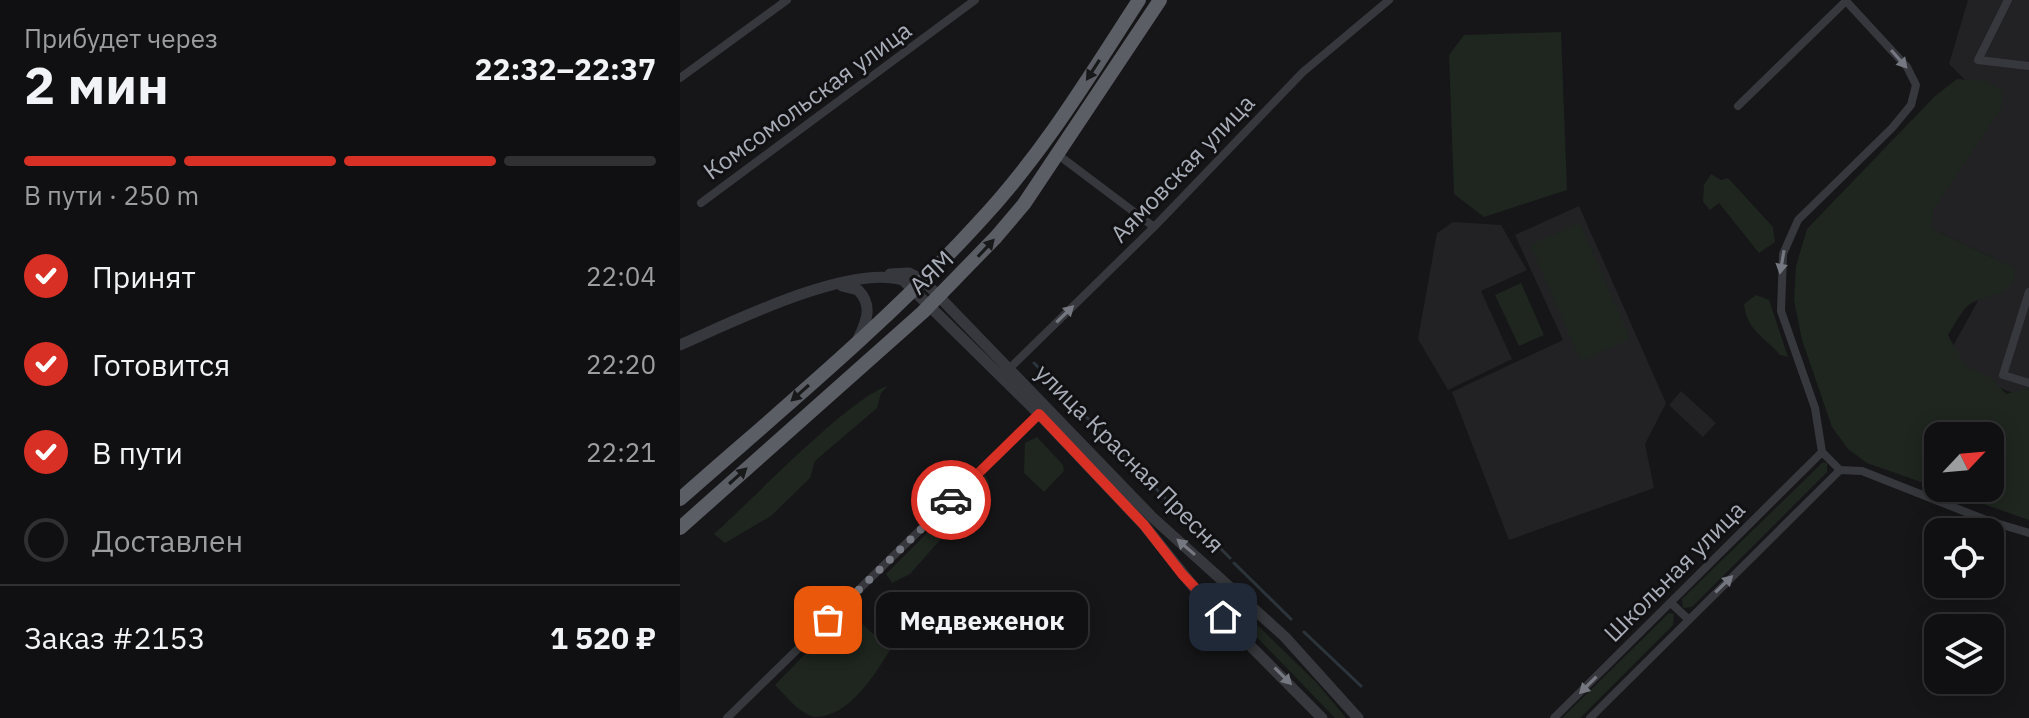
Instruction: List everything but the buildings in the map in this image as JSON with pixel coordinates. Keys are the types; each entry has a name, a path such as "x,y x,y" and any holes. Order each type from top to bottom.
{"highway":[{"name":"АЯМ","path":"680,528 935,300 1005,226 1160,0"},
{"name":"АЯМ","path":"680,499 919,284 981,221 1060,122 1134,2"}],"street":[{"path":"680,78 787,0"},
{"name":"Комсомольская улица","path":"701,203 975,0"},
{"name":"Аямовская улица","path":"1009,369 1154,227 1303,72 1389,0"},
{"path":"1738,106 1847,0 1907,67 1916,85 1911,105 1892,128 1798,220 1789,234 1783,254 1779,296 1781,311 1815,408 1822,452 1840,470 1862,471 1986,520 2029,533"},
{"path":"2008,0 1978,60 2029,66"},
{"path":"1057,154 1154,227"},
{"path":"680,345 829,286 870,277 899,278 919,284 935,300"},
{"path":"829,286 855,288 866,299 867,315 857,340"},
{"path":"2029,292 2003,375 2029,383"},
{"name":"улица Красная Пресня","path":"935,300 1009,369 1152,517 1285,637 1358,718"},
{"name":"улица Красная Пресня","path":"935,300 1144,525 1200,595 1322,718"},
{"path":"727,718 1039,414"},
{"name":"Школьная улица","path":"1554,718 1822,452"},
{"name":"Школьная улица","path":"1590,718 1840,470"},
{"path":"1671,603 1688,619"}],"shaded area":[{"path":"1968,0 2029,0 2029,399 1942,366 2000,261 1915,221 1991,105 1949,64"},
{"path":"1561,32 1567,190 1484,217 1454,194 1449,55 1464,35"},
{"path":"1957,79 1985,81 2003,91 2002,107 1933,210 1932,229 2015,268 2011,285 2000,293 1970,304 1948,335 1965,366 1990,377 2006,394 2029,388 2029,520 1978,502 2004,502 2004,422 1924,422 1924,483 1867,463 1848,449 1832,427 1802,340 1794,300 1796,266 1807,229 1935,96"},
{"path":"1711,174 1721,180 1728,178 1773,227 1775,242 1759,253 1719,203 1710,210 1703,202 1704,185"},
{"path":"1579,206 1666,403 1645,444 1654,488 1509,540 1452,392 1563,340 1515,235"},
{"path":"1453,222 1501,225 1527,270 1481,291 1512,359 1448,390 1418,339 1437,233"},
{"path":"1580,223 1630,339 1581,361 1530,245"},
{"path":"1521,283 1544,335 1519,346 1495,295"},
{"path":"1756,295 1769,300 1788,357 1780,355 1749,321 1744,304"},
{"path":"888,386 881,393 877,408 815,461 810,478 771,516 725,543 714,534 826,429 871,394"},
{"path":"1681,391 1716,423 1703,437 1669,405"},
{"path":"1037,437 1063,465 1064,471 1044,492 1024,473 1025,443"},
{"path":"1823,462 1827,463 1827,472 1692,607 1683,608 1682,599"},
{"path":"985,475 989,482 986,488 910,574 892,583 886,574"},
{"path":"1218,587 1317,683 1346,718 1335,718 1214,593"},
{"path":"848,610 890,650 869,682 849,703 827,715 808,715 775,685"},
{"path":"1669,613 1674,614 1673,625 1580,718 1562,718"}],"waterway":[{"path":"1034,363 1165,498"},
{"path":"1174,508 1193,521 1230,558"},
{"path":"1234,563 1291,619"},
{"path":"1304,632 1361,686"}],"way so far":[{"path":"828,620 951,500"}],"place":[{"name":"Медвеженок","path":"828,620"}],"route":[{"path":"951,500 1039,414 1144,525 1200,595 1223,617"}]}
